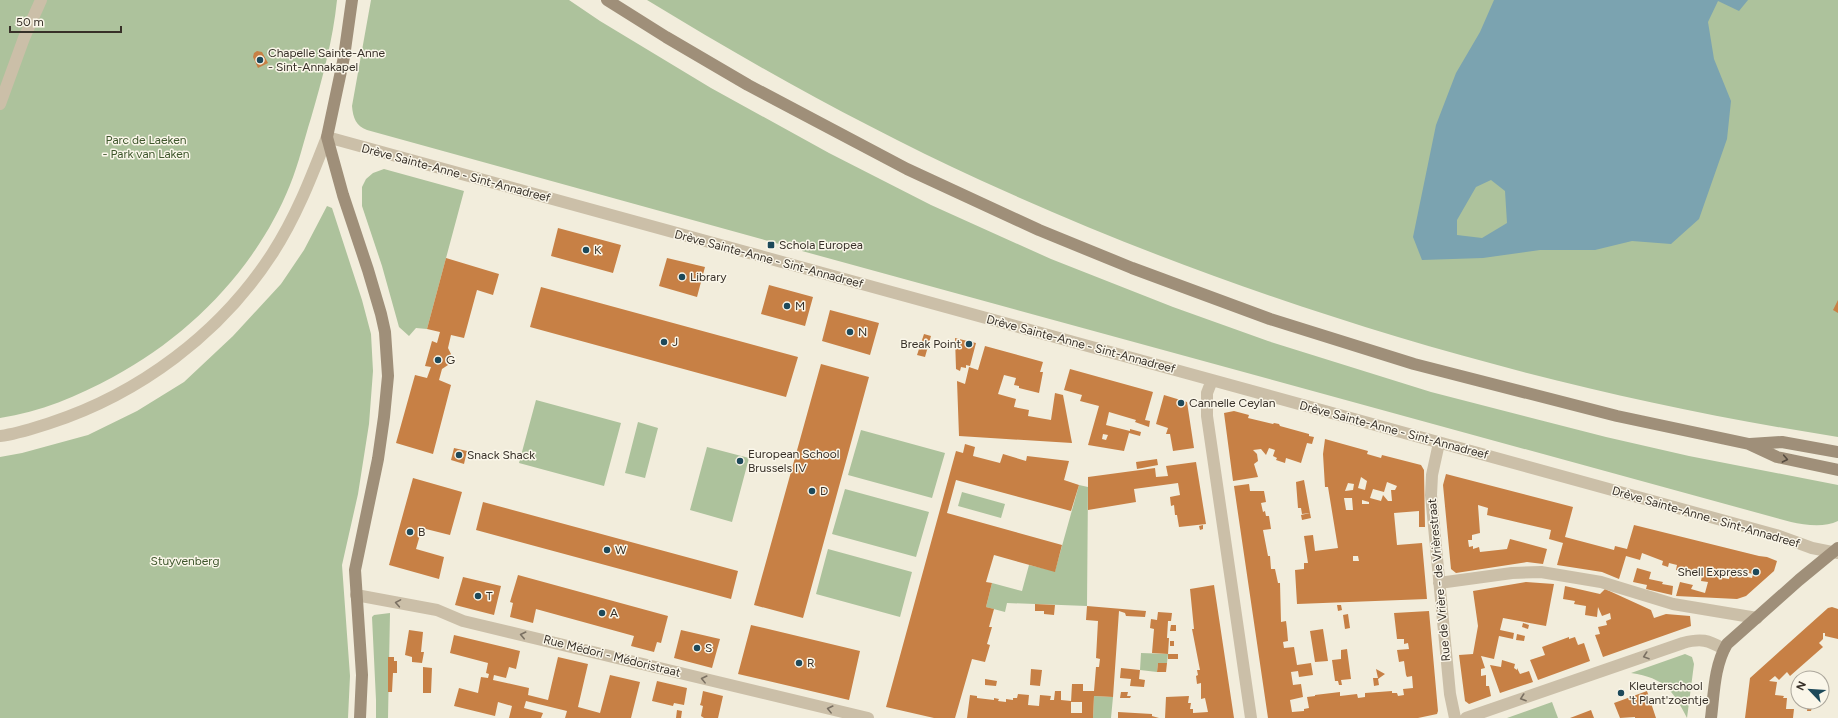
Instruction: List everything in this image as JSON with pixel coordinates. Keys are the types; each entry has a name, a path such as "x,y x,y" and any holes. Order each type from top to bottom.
{"main road":[{"path":"352,0 344,57 327,137 343,195 376,296 385,332 388,376 384,417 374,480 356,563 356,595 362,675 360,718"},
{"path":"607,0 666,37 769,96 906,169 1039,230 1132,268 1270,319 1428,368 1610,415 1749,444 1777,457 1838,470"},
{"path":"1749,444 1782,442 1838,452"},
{"path":"1711,718 1718,667 1724,649 1731,640 1798,580 1837,551"}],"street":[{"path":"0,104 24,38 41,0"},
{"path":"0,436 72,416 138,383 165,366 190,346 222,315 246,288 271,255 306,191 327,137"},
{"name":"Drève Sainte-Anne - Sint-Annadreef","path":"327,137 1776,535 1812,548 1837,551"},
{"path":"1212,380 1206,400 1207,416 1251,718"},
{"name":"Rue de Vrière - de Vrièrestraat","path":"1439,443 1431,486 1450,694 1455,718"},
{"path":"1439,583 1512,573 1541,572 1601,582 1673,604 1757,618"},
{"name":"Rue Médori - Médoristraat","path":"356,595 437,610 463,621 868,718"},
{"path":"1466,718 1683,643 1704,640 1724,649"}],"green space":[{"name":"Parc de Laeken - Park van Laken","path":"0,0 337,0 333,30 323,75 293,177 276,215 259,244 240,271 195,319 169,341 142,360 113,377 72,397 30,412 0,418"},
{"path":"371,0 569,0 600,21 711,88 829,153 931,205 1051,259 1173,307 1268,341 1431,392 1606,437 1689,456 1838,485 1838,521 1827,525 1808,525 1791,522 802,251 803,247 791,244 790,247 367,130 360,126 356,121 352,106"},
{"path":"647,0 1838,0 1838,437 1729,418 1619,395 1509,368 1400,338 1293,304 1186,266 1082,225 937,160 811,95 728,49"},
{"path":"384,169 464,191 427,329 416,328 409,336 399,327 382,266 362,206 362,187 366,179 373,173"},
{"name":"Stuyvenberg","path":"327,206 332,208 362,300 371,334 373,371 369,424 358,494 342,565 350,676 348,718 0,718 0,457 22,453 88,435 137,411 184,382 233,336 281,284 304,250"},
{"path":"536,400 621,423 604,486 519,463"},
{"path":"638,422 658,428 645,478 625,473"},
{"path":"861,430 945,453 932,498 848,475"},
{"path":"707,447 749,458 732,522 690,510"},
{"path":"1079,485 1088,487 1087,606 1007,603 1005,612 986,607 992,583 1022,591 1029,565 1055,571"},
{"path":"845,489 929,512 916,557 832,534"},
{"path":"962,492 1005,504 1001,518 958,506"},
{"path":"828,549 912,572 900,617 816,594"},
{"path":"390,613 388,718 376,718 372,617 374,615"},
{"path":"1141,653 1168,654 1167,663 1158,663 1157,672 1140,670"},
{"path":"1685,654 1692,657 1694,664 1687,718 1672,693 1660,682 1643,675 1631,673"},
{"path":"1094,696 1113,697 1111,718 1093,718"},
{"path":"1552,702 1558,718 1507,718"}],"water":[{"path":"1494,0 1748,0 1739,11 1718,1 1708,22 1714,59 1731,101 1727,139 1699,219 1671,244 1632,241 1595,250 1540,250 1483,258 1422,260 1413,237 1436,125 1456,73 1480,32","holes":["1491,180 1505,191 1507,223 1482,238 1457,235 1457,220 1476,187"]}],"building":[{"name":"Chapelle Sainte-Anne - Sint-Annakapel","path":"257,51 262,52 268,63 258,68 253,57 254,53"},
{"name":"K","path":"558,228 621,245 613,273 551,256"},
{"name":"G","path":"446,258 499,274 493,295 477,290 464,338 451,335 448,348 451,354 448,365 442,369 439,380 451,385 433,454 396,443 415,375 427,378 431,367 425,366 432,341 437,343 440,332 427,329"},
{"name":"Library","path":"667,258 705,267 697,297 659,286"},
{"name":"M","path":"769,285 813,297 805,326 761,314"},
{"name":"J","path":"541,287 798,357 786,397 530,327"},
{"path":"1838,300 1838,313 1833,310"},
{"name":"N","path":"830,310 879,323 870,355 822,341"},
{"path":"924,334 931,336 925,357 917,355"},
{"path":"955,338 976,343 970,366 966,365 966,368 961,367 960,371 956,369"},
{"path":"985,346 1043,362 1040,372 1043,372 1039,393 1019,388 1019,386 1014,385 1016,378 1004,375 998,394 1016,399 1014,407 1029,410 1028,416 1051,420 1055,393 1063,395 1072,443 959,436 957,381 965,384 969,367 978,370"},
{"name":"D","path":"821,364 869,377 803,618 754,605"},
{"path":"1070,369 1153,392 1145,420 1150,421 1149,427 1135,422 1136,420 1109,412 1106,425 1141,432 1140,436 1129,433 1124,451 1088,445 1099,406 1080,401 1082,395 1064,390","holes":["1103,434 1108,435 1106,440 1102,439"]},
{"path":"1164,395 1187,402 1194,448 1173,451 1170,434 1166,434 1168,428 1156,424"},
{"path":"1234,411 1249,415 1248,418 1279,424 1280,426 1309,434 1309,436 1314,437 1312,444 1307,443 1301,463 1286,458 1285,463 1276,460 1277,458 1273,456 1275,450 1269,448 1266,455 1261,449 1253,450 1257,454 1258,461 1254,464 1258,477 1233,481 1224,413"},
{"path":"1325,439 1368,451 1367,454 1381,458 1382,455 1421,465 1424,470 1425,527 1419,527 1419,511 1394,513 1397,545 1422,543 1427,599 1297,604 1295,570 1304,569 1304,563 1308,563 1304,536 1313,535 1315,551 1338,548 1328,487 1325,487 1323,454","holes":["1361,477 1367,481 1365,490 1358,488","1387,482 1397,486 1395,490 1391,490 1392,501 1388,501 1383,495 1381,501 1370,498 1373,489 1384,492","1348,483 1354,484 1353,490 1345,491","1344,498 1352,498 1353,510 1346,510","1362,500 1369,502 1369,504 1362,504","1353,556 1358,556 1359,561 1353,561"]},
{"path":"965,444 975,447 973,456 1000,463 1003,454 1026,461 1027,456 1069,461 1064,480 1079,485 1071,511 956,480 947,513 1062,545 1055,572 994,555 986,582 992,583 986,607 994,609 989,627 992,627 987,644 990,645 985,662 972,659 955,718 934,718 886,707 956,451 963,453"},
{"path":"454,448 467,451 464,464 451,460"},
{"path":"1157,459 1158,465 1137,469 1136,462"},
{"path":"1196,462 1206,524 1179,527 1177,515 1175,515 1174,505 1171,506 1170,497 1180,495 1178,483 1134,489 1136,502 1088,510 1088,477 1155,468 1156,477 1168,476 1166,466"},
{"path":"1446,474 1573,507 1565,537 1614,550 1615,546 1627,549 1634,525 1767,557 1777,561 1774,571 1746,596 1737,599 1676,596 1680,582 1693,585 1691,589 1705,593 1708,582 1701,581 1702,576 1676,570 1677,565 1669,563 1668,567 1662,565 1663,561 1642,553 1640,560 1626,556 1619,579 1602,572 1557,565 1563,543 1549,539 1551,530 1487,515 1488,508 1478,505 1480,533 1472,535 1472,540 1468,540 1469,547 1473,546 1473,549 1479,547 1480,552 1507,549 1510,539 1547,549 1543,564 1527,562 1456,573 1451,569 1443,485","holes":["1733,569 1753,574 1752,578 1730,573 1729,579 1723,578 1724,570 1732,572"]},
{"name":"B","path":"413,478 462,492 450,535 422,528 416,549 444,557 439,579 389,565"},
{"path":"1304,480 1310,513 1302,514 1301,508 1298,508 1296,482"},
{"path":"1249,484 1250,491 1264,491 1266,502 1261,503 1263,512 1265,511 1266,516 1269,516 1271,529 1263,530 1268,556 1270,556 1271,569 1275,569 1278,583 1280,583 1281,622 1286,621 1288,641 1283,642 1284,648 1294,647 1297,665 1311,663 1313,675 1299,677 1298,671 1291,672 1293,685 1301,684 1303,697 1290,700 1292,712 1304,711 1304,709 1309,708 1307,697 1315,695 1340,692 1340,696 1357,694 1358,698 1365,697 1365,693 1392,691 1392,693 1397,693 1398,696 1404,695 1403,689 1413,688 1412,676 1407,677 1404,661 1399,662 1397,650 1409,649 1408,643 1404,644 1404,639 1397,639 1394,613 1429,611 1438,711 1437,714 1418,718 1268,718 1234,486"},
{"name":"W","path":"483,502 738,571 731,599 476,530"},
{"path":"1310,513 1311,518 1302,520 1301,515"},
{"path":"1203,525 1203,529 1200,530 1199,526"},
{"path":"1637,568 1651,572 1649,579 1673,586 1672,595 1646,589 1647,585 1633,582"},
{"name":"A","path":"518,575 668,616 661,643 657,642 654,652 631,646 634,636 536,609 533,623 510,617 513,603 510,602"},
{"name":"T","path":"463,577 501,586 494,615 455,605"},
{"path":"1526,582 1554,584 1546,626 1503,618 1500,630 1514,633 1513,639 1499,636 1494,659 1481,656 1485,668 1481,669 1481,676 1486,675 1486,686 1489,686 1491,696 1469,704 1465,701 1459,655 1473,654 1478,626 1473,591"},
{"path":"1214,585 1234,718 1165,718 1166,697 1189,696 1188,703 1191,703 1190,709 1193,709 1193,713 1208,712 1205,698 1201,699 1201,683 1197,684 1197,670 1200,670 1192,629 1194,629 1190,589"},
{"path":"1565,586 1600,594 1605,589 1651,610 1654,618 1666,614 1690,616 1691,626 1603,657 1595,635 1600,634 1598,627 1607,625 1606,621 1611,619 1610,613 1602,616 1598,607 1597,617 1585,615 1586,606 1574,604 1575,601 1563,599"},
{"path":"1035,604 1055,605 1054,615 1044,614 1044,611 1035,611"},
{"path":"1337,605 1341,605 1342,610 1338,611"},
{"path":"1087,606 1146,611 1145,617 1126,616 1125,613 1119,611 1113,697 1094,696 1093,718 967,718 970,695 977,696 977,698 994,700 994,698 999,699 998,701 1006,702 1006,699 1013,700 1013,698 1017,698 1018,694 1029,695 1028,705 1039,706 1040,695 1051,696 1050,700 1054,700 1055,691 1061,691 1061,700 1071,702 1072,684 1083,684 1083,691 1094,691 1096,667 1099,667 1100,659 1096,658 1098,621 1086,620","holes":["1071,702 1082,702 1082,713 1071,713"]},
{"path":"1832,607 1838,609 1838,639 1825,636 1825,633 1823,633 1823,639 1819,643 1823,647 1797,670 1790,670 1790,676 1787,672 1779,680 1775,676 1769,681 1777,682 1775,695 1784,696 1783,698 1787,698 1786,709 1794,710 1793,718 1745,718 1750,678 1828,608"},
{"path":"1158,612 1172,613 1171,621 1168,621 1168,654 1152,653 1154,629 1150,628 1151,619 1157,620"},
{"path":"1348,614 1350,628 1345,629 1343,615"},
{"path":"1523,623 1529,625 1528,629 1522,627"},
{"name":"R","path":"751,625 860,651 849,700 738,674"},
{"path":"1171,625 1176,625 1176,631 1170,631"},
{"path":"1323,629 1328,661 1315,662 1310,631"},
{"path":"409,630 423,632 421,652 424,652 422,663 412,662 412,657 405,655"},
{"name":"S","path":"681,630 720,639 712,668 674,658"},
{"path":"1517,634 1525,636 1524,641 1516,640"},
{"path":"454,635 520,651 516,669 509,667 506,678 494,675 493,680 529,688 528,695 548,700 558,657 588,664 578,707 600,713 610,675 640,682 631,718 565,718 567,711 526,701 524,708 543,713 541,718 509,718 512,706 498,702 495,716 454,706 459,688 478,693 481,677 488,678 489,674 486,673 488,663 450,653"},
{"path":"1569,637 1569,639 1575,637 1578,645 1584,643 1590,661 1538,680 1530,660 1545,655 1542,647"},
{"path":"1170,641 1174,641 1174,646 1170,646"},
{"path":"1347,649 1351,679 1341,680 1342,685 1339,685 1338,681 1335,681 1332,660 1341,659 1341,650"},
{"path":"1168,654 1178,654 1178,659 1168,659"},
{"path":"388,657 394,657 394,661 397,661 397,673 393,673 392,692 388,692"},
{"path":"1502,660 1515,664 1514,668 1517,670 1517,668 1520,674 1529,671 1533,682 1500,693 1490,665 1501,667"},
{"path":"1158,663 1167,663 1166,672 1157,672"},
{"path":"423,667 432,668 431,693 423,693"},
{"path":"1121,668 1140,670 1139,679 1145,680 1144,687 1130,686 1131,679 1120,678"},
{"path":"1031,669 1042,670 1040,686 1030,685"},
{"path":"1376,669 1385,674 1378,679 1379,685 1374,686 1373,678 1378,678"},
{"path":"985,679 997,681 996,686 985,685"},
{"path":"657,681 687,688 684,705 674,703 673,706 652,701"},
{"path":"703,691 723,696 718,718 704,718 701,716 703,706 700,705"},
{"path":"1647,691 1656,718 1620,718 1614,703"},
{"path":"1121,692 1128,692 1127,696 1131,696 1130,698 1120,698"},
{"path":"677,710 682,711 681,718 676,718"},
{"path":"1591,710 1594,718 1570,718"},
{"path":"1118,712 1152,714 1152,716 1159,718 1118,718"}],"place":[{"name":"Chapelle Sainte-Anne - Sint-Annakapel","path":"260,60"},
{"name":"Schola Europea","path":"771,245"},
{"name":"K","path":"586,250"},
{"name":"Library","path":"682,277"},
{"name":"M","path":"787,306"},
{"name":"N","path":"850,332"},
{"name":"J","path":"664,342"},
{"name":"Break Point","path":"969,344"},
{"name":"G","path":"438,360"},
{"name":"Cannelle Ceylan","path":"1181,403"},
{"name":"Snack Shack","path":"459,455"},
{"name":"European School Brussels IV","path":"740,461"},
{"name":"D","path":"812,491"},
{"name":"B","path":"410,532"},
{"name":"W","path":"607,550"},
{"name":"Shell Express","path":"1756,572"},
{"name":"T","path":"478,596"},
{"name":"A","path":"602,613"},
{"name":"S","path":"697,648"},
{"name":"R","path":"799,663"},
{"name":"Kleuterschool 't Plant'zoentje","path":"1621,693"}]}
